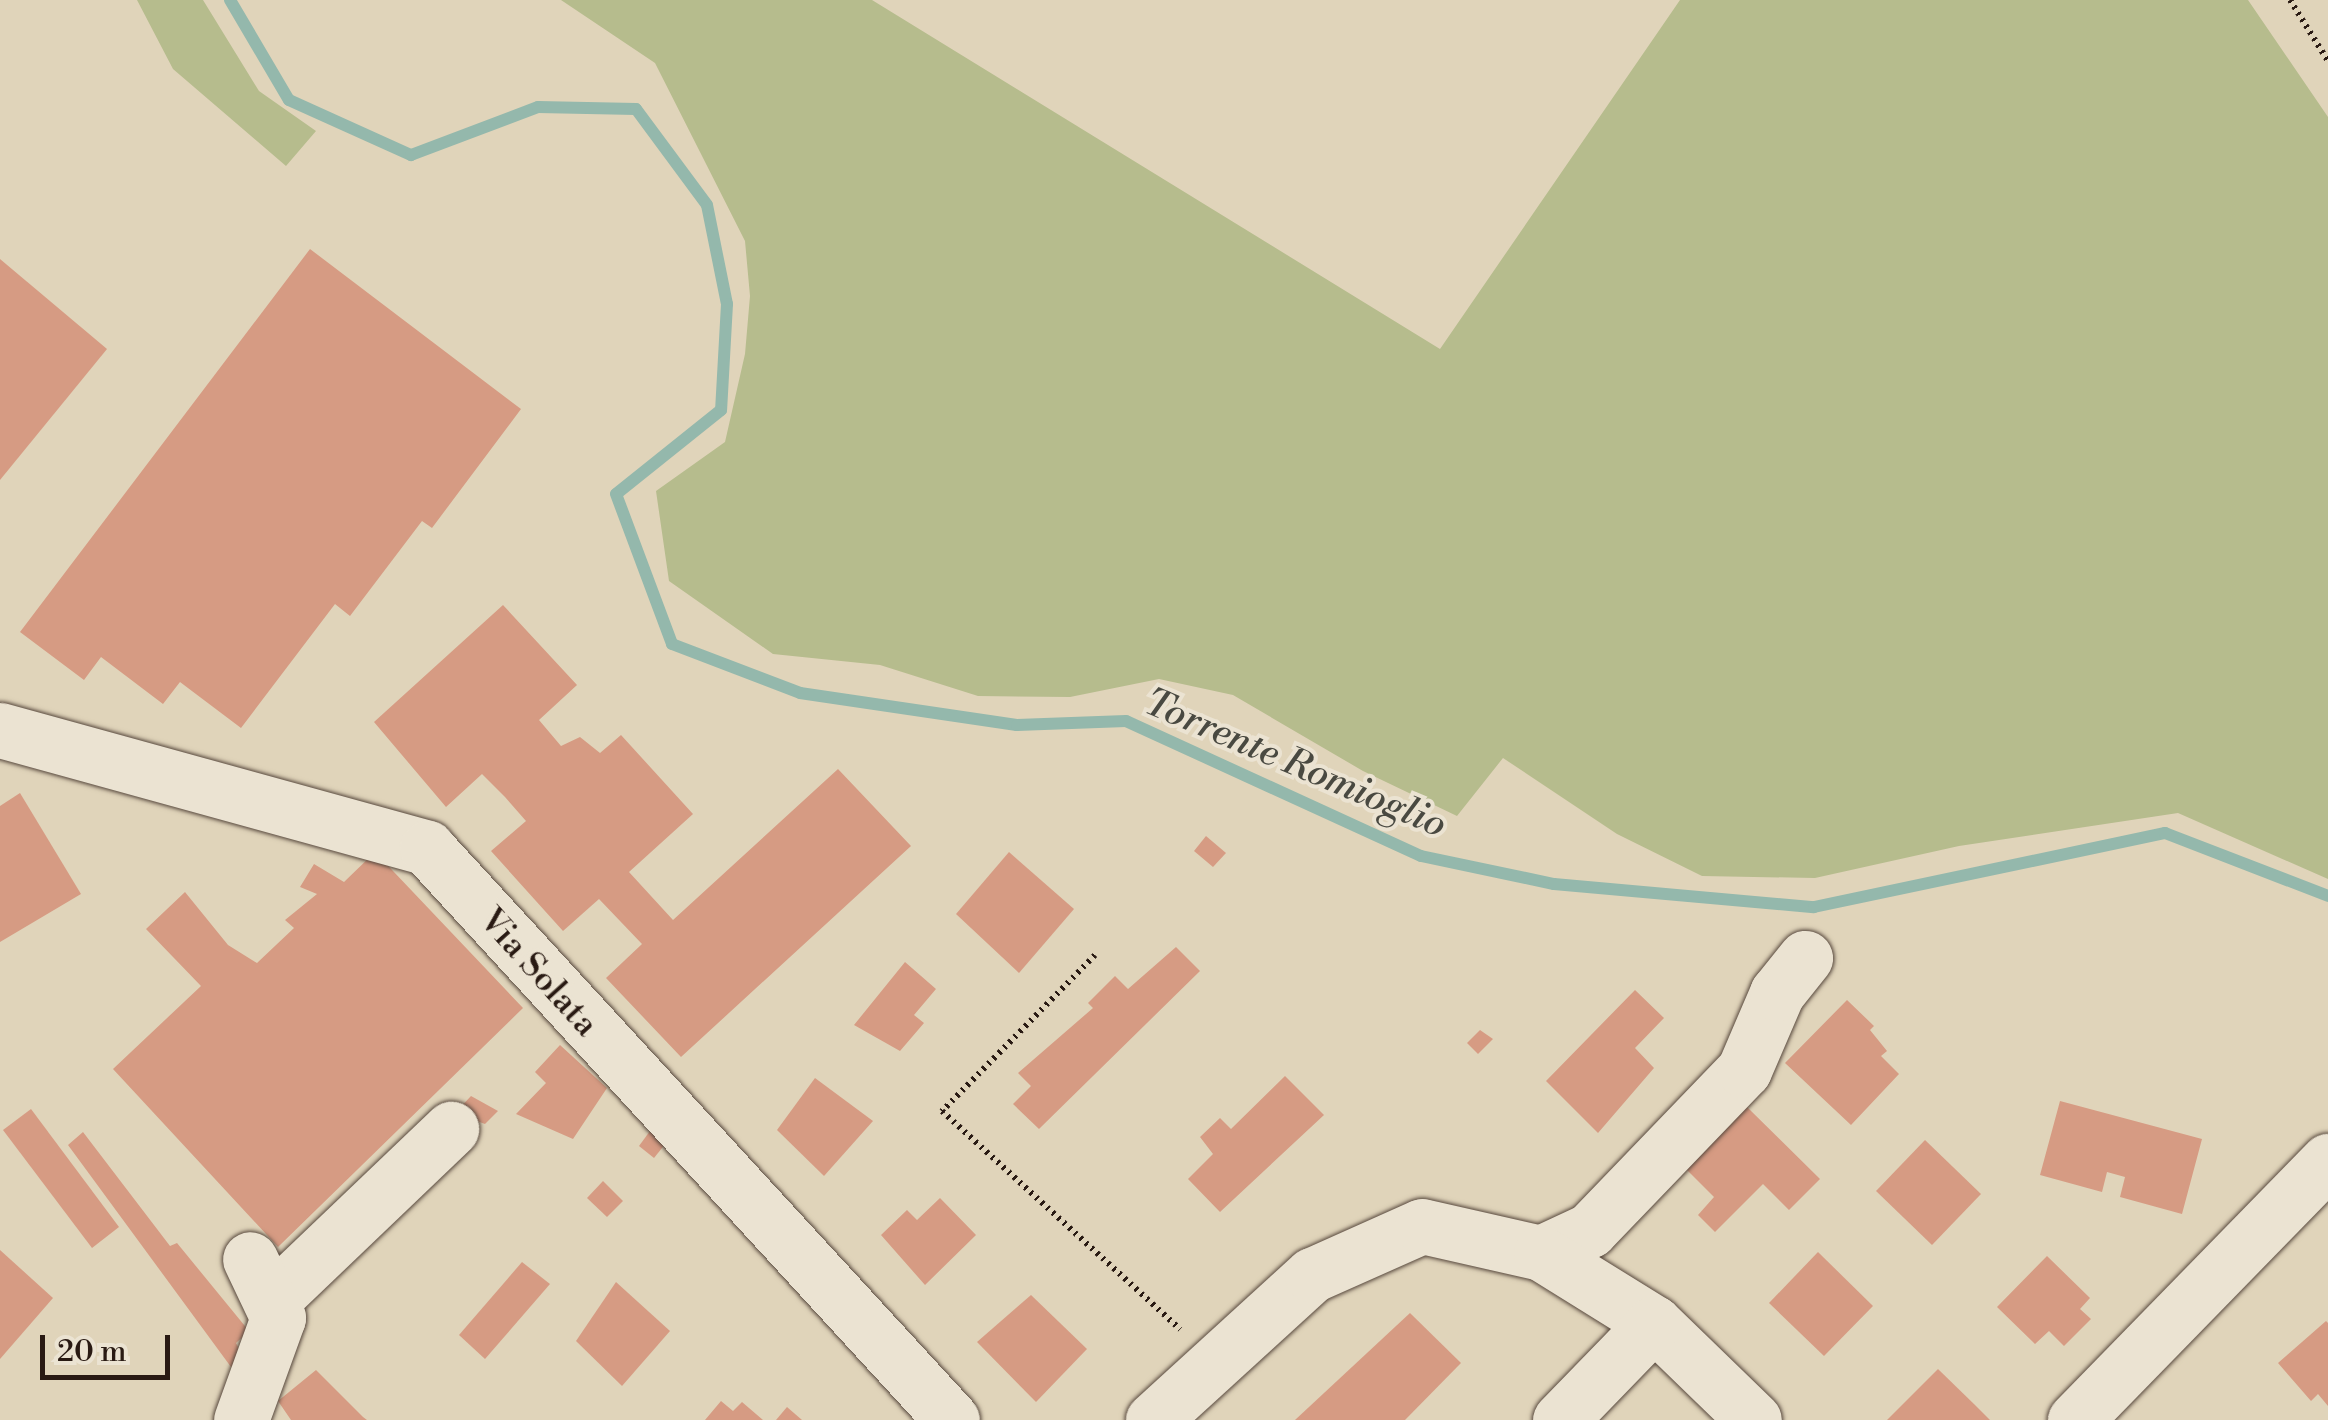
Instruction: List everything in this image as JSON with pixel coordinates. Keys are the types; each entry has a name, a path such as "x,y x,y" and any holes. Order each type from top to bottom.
{"street":[{"name":"Via Solata","path":"0,730 427,848 952,1420"},
{"path":"1541,1252 1590,1230 1744,1070 1777,992 1805,958"},
{"path":"241,1420 278,1318 261,1280 451,1128"},
{"path":"2074,1420 2328,1161"},
{"path":"1153,1420 1312,1275 1422,1226 1541,1252 1654,1324 1754,1420"},
{"path":"1560,1420 1654,1324"}],"path":[{"path":"2290,0 2328,61"},
{"path":"1095,954 942,1111 1214,1361"}],"green space":[{"path":"137,0 203,0 259,91 316,131 286,166 173,69"},
{"path":"561,0 872,0 1440,349 1680,0 2248,0 2328,117 2328,879 2178,813 1959,846 1815,878 1702,876 1617,834 1503,758 1457,816 1363,771 1233,695 1159,679 1070,697 978,696 880,665 773,654 669,581 656,491 725,442 745,354 750,296 745,241 655,63"}],"building":[{"path":"310,249 521,409 432,528 422,521 350,616 335,604 241,728 180,682 163,704 101,657 84,680 20,632"},
{"path":"0,259 107,349 0,480"},
{"path":"503,605 577,685 539,720 561,746 580,737 600,753 621,735 693,814 629,872 673,920 838,769 911,846 681,1057 606,978 642,944 599,899 563,931 491,851 526,821 505,797 482,774 446,807 374,722"},
{"path":"20,793 81,894 0,942 0,806"},
{"path":"1206,836 1226,853 1213,867 1194,851"},
{"path":"375,852 523,1008 278,1247 113,1069 201,986 146,929 185,892 228,945 257,963 294,928 285,920 317,894 300,887 314,864 344,882"},
{"path":"1009,852 1074,909 1019,973 956,914"},
{"path":"1176,947 1200,971 1039,1129 1013,1104 1031,1086 1018,1073 1093,1008 1088,1003 1115,976 1128,989"},
{"path":"905,962 936,989 914,1015 924,1023 900,1051 854,1025"},
{"path":"1635,990 1664,1018 1635,1048 1654,1068 1598,1133 1546,1081"},
{"path":"1847,1000 1874,1026 1870,1030 1887,1051 1881,1056 1899,1074 1851,1125 1785,1063"},
{"path":"1480,1030 1493,1039 1478,1054 1467,1043"},
{"path":"560,1045 607,1088 573,1139 516,1114 546,1083 535,1072"},
{"path":"1285,1076 1324,1115 1220,1212 1188,1179 1213,1154 1200,1137 1220,1118 1231,1129"},
{"path":"815,1078 873,1121 824,1176 777,1130"},
{"path":"471,1096 498,1111 485,1124 455,1113"},
{"path":"2060,1101 2202,1139 2182,1214 2120,1197 2125,1177 2107,1172 2102,1192 2040,1175"},
{"path":"1747,1107 1820,1179 1789,1210 1763,1184 1715,1232 1698,1215 1714,1197 1686,1169"},
{"path":"31,1109 119,1227 92,1248 3,1130"},
{"path":"650,1131 666,1143 654,1158 639,1146"},
{"path":"83,1132 170,1246 177,1243 249,1331 236,1343 244,1359 231,1367 68,1145"},
{"path":"1925,1140 1981,1194 1932,1245 1876,1191"},
{"path":"603,1181 623,1201 607,1217 587,1198"},
{"path":"940,1198 976,1235 925,1285 881,1235 907,1210 917,1220"},
{"path":"0,1250 53,1298 0,1359"},
{"path":"1818,1252 1873,1306 1824,1356 1769,1303"},
{"path":"2047,1256 2090,1298 2080,1309 2091,1319 2064,1346 2049,1331 2035,1344 1997,1307"},
{"path":"522,1262 550,1284 485,1359 459,1335"},
{"path":"616,1282 670,1331 622,1386 576,1341"},
{"path":"1031,1295 1087,1349 1036,1402 977,1342"},
{"path":"1410,1313 1461,1363 1405,1420 1295,1420"},
{"path":"2326,1321 2328,1406 2318,1394 2311,1401 2278,1363"},
{"path":"1938,1369 1976,1406 1990,1420 1887,1420"},
{"path":"316,1370 367,1420 291,1420 278,1401"},
{"path":"721,1401 733,1411 742,1402 763,1420 705,1420"},
{"path":"787,1407 802,1420 776,1420"}],"waterway":[{"name":"Torrente Romioglio","path":"230,0 289,100 411,155 538,107 636,109 707,205 727,304 721,410 616,494 672,644 800,693 1017,725 1126,721 1421,856 1554,884 1814,907 2165,833 2328,896"}]}
